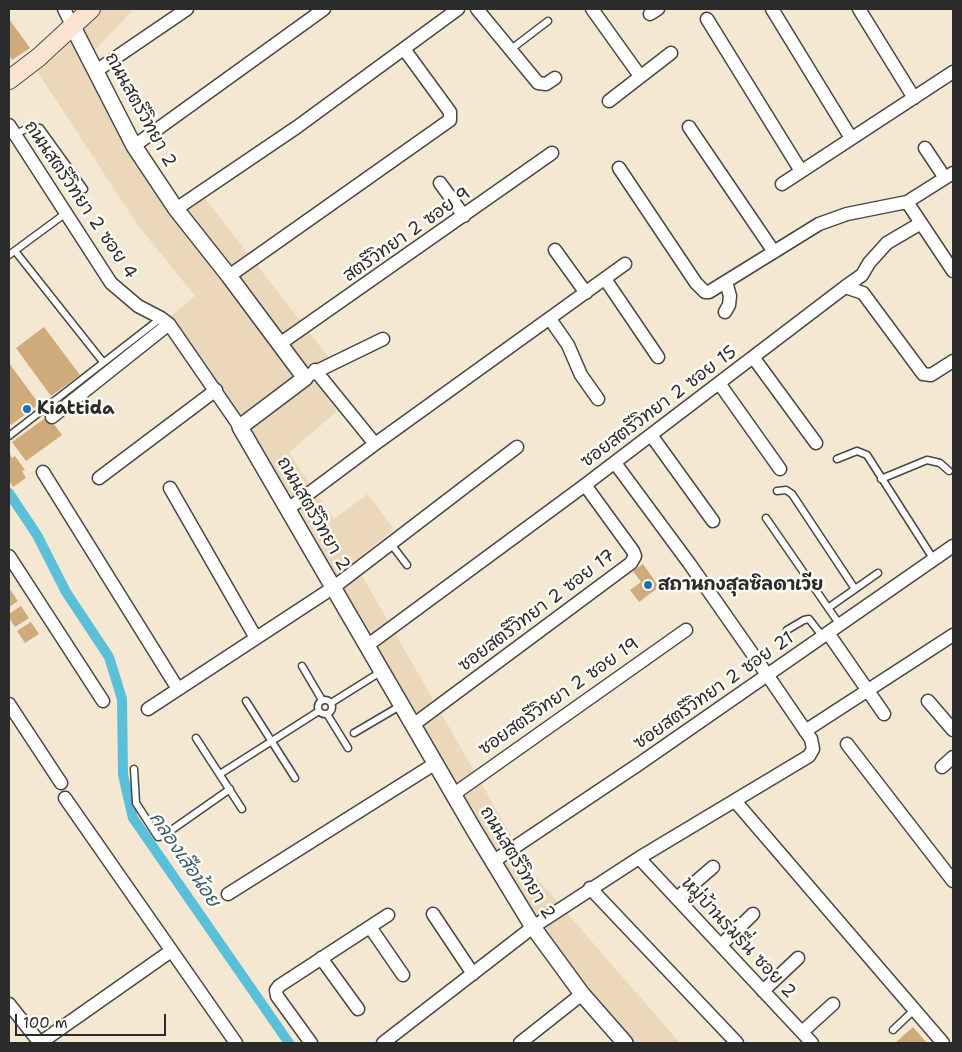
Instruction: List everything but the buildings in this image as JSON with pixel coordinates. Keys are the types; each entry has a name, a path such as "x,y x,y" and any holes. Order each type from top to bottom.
{"main road":[{"path":"9,80 73,27 91,9"}],"street":[{"path":"64,9 73,27"},
{"path":"96,72 187,9"},
{"path":"134,146 324,9"},
{"path":"176,210 297,127 458,9"},
{"path":"477,9 538,83 546,84 555,78"},
{"path":"592,9 640,76"},
{"path":"772,9 851,138"},
{"path":"859,9 914,98"},
{"path":"707,19 801,171"},
{"name":"ถนนสตรีวิทยา 2","path":"73,27 134,146 176,210 280,344 310,374"},
{"path":"229,276 450,120 450,112 404,49"},
{"path":"609,102 671,53"},
{"path":"782,184 953,72"},
{"path":"689,127 774,252"},
{"name":"ถนนสตรีวิทยา 2 ซอย 4","path":"12,130 111,283 138,306 165,321 216,390 240,427"},
{"path":"619,168 700,288 710,292 812,228 840,216 907,202 949,176 925,148"},
{"name":"สตรีวิทยา 2 ซอย 9","path":"280,344 552,153"},
{"path":"440,183 464,216"},
{"path":"907,202 953,271"},
{"name":"ซอยสตรีวิทยา 2 ซอย 15","path":"368,645 615,463 845,286 862,275 869,263 887,243 921,223"},
{"path":"555,250 586,293"},
{"path":"288,509 374,444 625,264"},
{"path":"605,279 658,357"},
{"path":"725,312 729,305 730,296 726,282"},
{"path":"845,286 863,293 923,374 931,375 953,361"},
{"path":"550,319 568,345 581,375 598,399"},
{"path":"52,417 165,321"},
{"path":"240,427 310,374 384,339"},
{"path":"753,357 816,443"},
{"path":"310,374 374,444"},
{"path":"719,383 780,469"},
{"path":"99,478 216,390"},
{"name":"ถนนสตรีวิทยา 2","path":"240,427 533,927 582,994 625,1043"},
{"path":"651,435 713,521"},
{"path":"148,708 334,587 517,446"},
{"path":"383,1043 533,927 590,888 812,753 813,745 805,731 768,676 615,463"},
{"path":"43,472 178,689"},
{"name":"ซอยสตรีวิทยา 2 ซอย 17","path":"414,725 631,563 634,556 633,552 585,485"},
{"path":"170,488 256,638"},
{"name":"ซอยสตรีวิทยา 2 ซอย 21","path":"494,861 768,676 953,546"},
{"path":"9,556 103,701"},
{"name":"ซอยสตรีวิทยา 2 ซอย 19","path":"454,794 686,630"},
{"path":"826,635 884,714"},
{"path":"805,731 953,635"},
{"path":"928,700 953,730"},
{"path":"9,704 60,784"},
{"path":"847,744 953,881"},
{"path":"942,767 953,757"},
{"path":"228,894 436,762"},
{"path":"65,798 236,1043"},
{"path":"735,801 943,1043"},
{"name":"หมู่บ้านร่มรื่น ซอย 2","path":"639,858 812,1043"},
{"path":"677,898 713,867"},
{"path":"590,888 737,1043"},
{"path":"433,914 473,974"},
{"path":"721,945 753,914"},
{"path":"311,1043 277,996 276,990 279,986 388,915"},
{"path":"370,927 403,974"},
{"path":"9,1004 40,1043 171,951"},
{"path":"322,958 358,1009"},
{"path":"763,991 798,958"},
{"path":"520,1043 582,994"},
{"path":"802,1032 833,1004"}],"lane":[{"path":"510,50 548,22"},
{"path":"12,130 32,127 40,128 84,189"},
{"path":"66,214 12,253 103,362"},
{"path":"9,436 103,362 165,321"},
{"path":"837,459 862,451 867,455 934,560"},
{"path":"882,478 927,460 940,463 949,471"},
{"path":"777,491 786,490 792,494 855,589"},
{"path":"766,518 840,625"},
{"path":"391,544 407,565"},
{"path":"828,608 878,573"},
{"path":"787,630 809,619 826,635"},
{"path":"302,666 322,700 331,703"},
{"path":"331,703 382,671"},
{"path":"319,711 317,707 322,700"},
{"path":"246,701 295,778"},
{"path":"327,714 332,707 331,703"},
{"path":"354,733 402,705"},
{"path":"319,711 327,714 348,748"},
{"path":"220,774 319,711"},
{"path":"196,738 242,809"},
{"path":"134,769 136,803 158,837 163,836 230,789"},
{"path":"893,1030 914,1010"}],"shaded area":[{"path":"100,9 134,9 92,53 122,112 177,201 197,188 337,368 316,381 337,411 289,453 334,519 368,494 394,529 354,562 534,875 680,1043 634,1043 546,935 502,865 283,485 171,316 195,296 137,224 37,71 60,53"}],"waterway":[{"name":"คลองเสือน้อย","path":"9,493 37,535 66,592 109,657 122,699 123,775 133,818 289,1043"}],"place":[{"name":"Kiattida","path":"27,409"},
{"name":"สถานกงสุลซิลดาเวีย","path":"648,585"}]}
